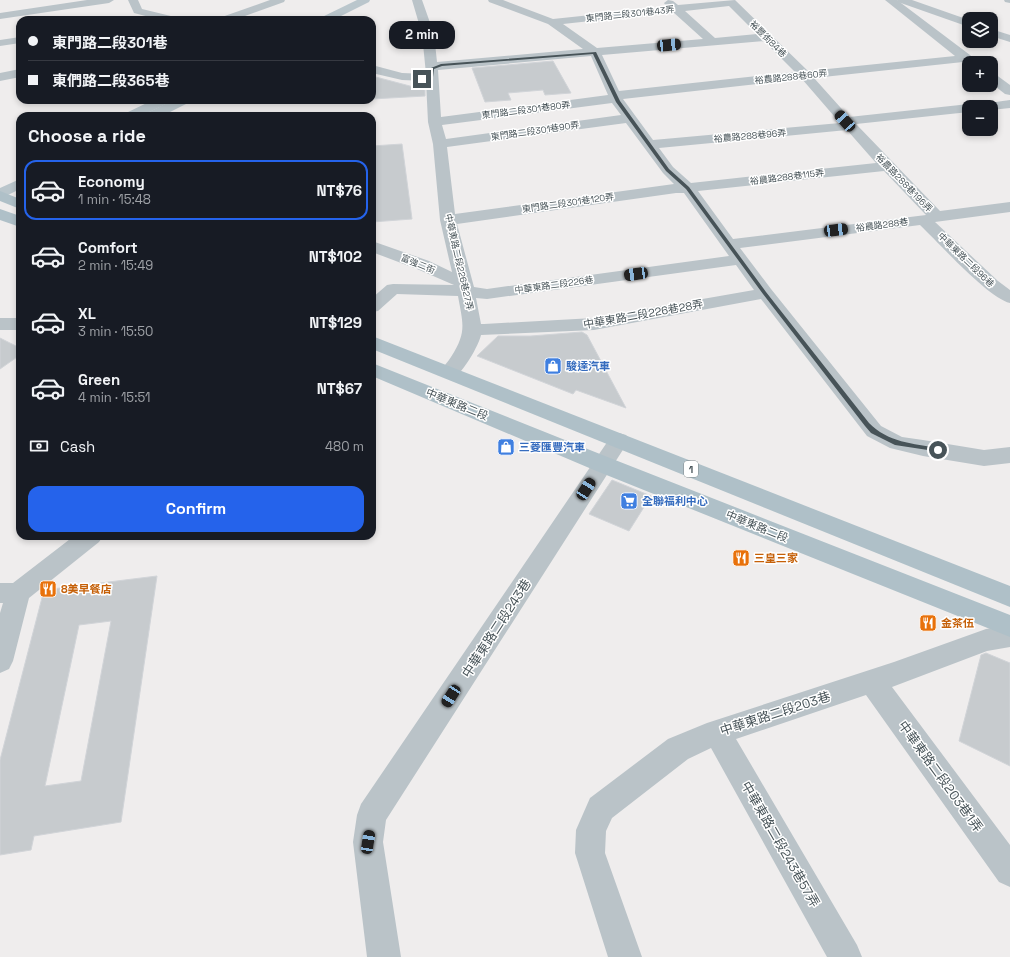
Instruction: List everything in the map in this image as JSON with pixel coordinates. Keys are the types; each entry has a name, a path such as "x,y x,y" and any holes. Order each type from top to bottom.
{"main road":[{"path":"334,16 369,2"},
{"path":"347,16 369,2"},
{"path":"139,112 155,104"},
{"path":"160,112 175,104"},
{"path":"0,182 16,174"},
{"path":"0,195 16,185"},
{"path":"0,195 16,202"},
{"path":"0,214 16,220"},
{"name":"1","path":"376,344 1010,597"},
{"name":"中華東路二段","path":"376,371 602,464 1010,626"}],"street":[{"path":"5,4 4,15 109,0"},
{"path":"132,0 138,11 159,16"},
{"path":"234,16 280,0"},
{"name":"中華東路二段226巷27弄","path":"417,0 422,11 428,34 435,122 440,144 448,220 438,254 465,287 473,328 471,339 458,362 449,372"},
{"path":"493,0 552,22 594,52 630,118 668,170 688,188 765,293 874,431 897,443 923,448 984,458 1010,455"},
{"path":"665,0 713,42"},
{"path":"890,0 963,56"},
{"path":"902,0 962,21"},
{"name":"東門路二段301巷43弄","path":"552,22 675,9 730,1"},
{"name":"裕豐街84巷","path":"730,1 805,76 871,149"},
{"path":"998,35 1010,39"},
{"path":"376,70 410,78 422,79 441,65 766,37"},
{"path":"0,43 16,41"},
{"name":"裕農路288巷60弄","path":"617,96 805,76 962,62"},
{"path":"0,77 16,74"},
{"path":"998,82 1010,91"},
{"name":"東門路二段301巷80弄","path":"435,122 617,96"},
{"path":"998,105 1010,104"},
{"name":"裕農路288巷96弄","path":"650,145 847,124 962,109"},
{"name":"東門路二段301巷90弄","path":"440,144 630,118"},
{"name":"裕農路288巷196弄","path":"871,149 931,218"},
{"name":"裕農路288巷115弄","path":"688,188 887,166"},
{"name":"東門路二段301巷120弄","path":"448,220 676,188 688,188"},
{"name":"裕農路288巷","path":"730,244 1010,207"},
{"name":"中華東路二段96巷","path":"931,218 992,285 1010,298"},
{"name":"富強二街","path":"376,246 438,254 465,287"},
{"path":"376,304 438,254"},
{"name":"中華東路二段226巷","path":"393,289 465,287 487,294 741,259"},
{"name":"中華東路二段226巷28弄","path":"473,328 484,330 594,324 765,293"},
{"path":"0,324 16,324"},
{"name":"中華東路二段243巷","path":"384,957 368,842 372,815 619,440"},
{"path":"0,661 9,593 85,540"},
{"name":"中華東路二段203巷","path":"625,957 590,853 591,830 601,808 678,749 717,732 872,681 986,640 1010,636"},
{"name":"中華東路二段203巷1弄","path":"872,681 1010,871"},
{"name":"中華東路二段243巷57弄","path":"717,732 845,957"}],"building":[{"path":"553,61 571,93 545,95 543,90 508,93 511,100 485,102 472,68"},
{"path":"376,77 425,90 425,96 376,99"},
{"path":"402,144 412,219 376,222 376,146"},
{"name":"駿達汽車","path":"582,332 587,335 626,408 576,390 573,394 477,356 498,336 531,336"},
{"path":"0,338 16,346 16,358 0,369"},
{"path":"612,480 651,496 629,531 589,514"},
{"path":"157,576 121,822 34,836 31,850 0,855 0,760 44,590","holes":["111,621 81,781 45,786 79,625"]},
{"path":"986,653 1010,663 1010,766 959,741 981,655"}],"place":[{"name":"駿達汽車","path":"553,366"},
{"name":"三菱匯豐汽車","path":"506,447"},
{"name":"全聯福利中心","path":"629,501"},
{"name":"三皇三家","path":"741,558"},
{"name":"8美早餐店","path":"48,589"},
{"name":"金茶伍","path":"928,623"}],"route":[{"path":"422,79 432,76 432,68 441,65 594,52 616,95 618,102 668,170 688,188 765,293 867,424 874,431 897,443 938,450"}]}
